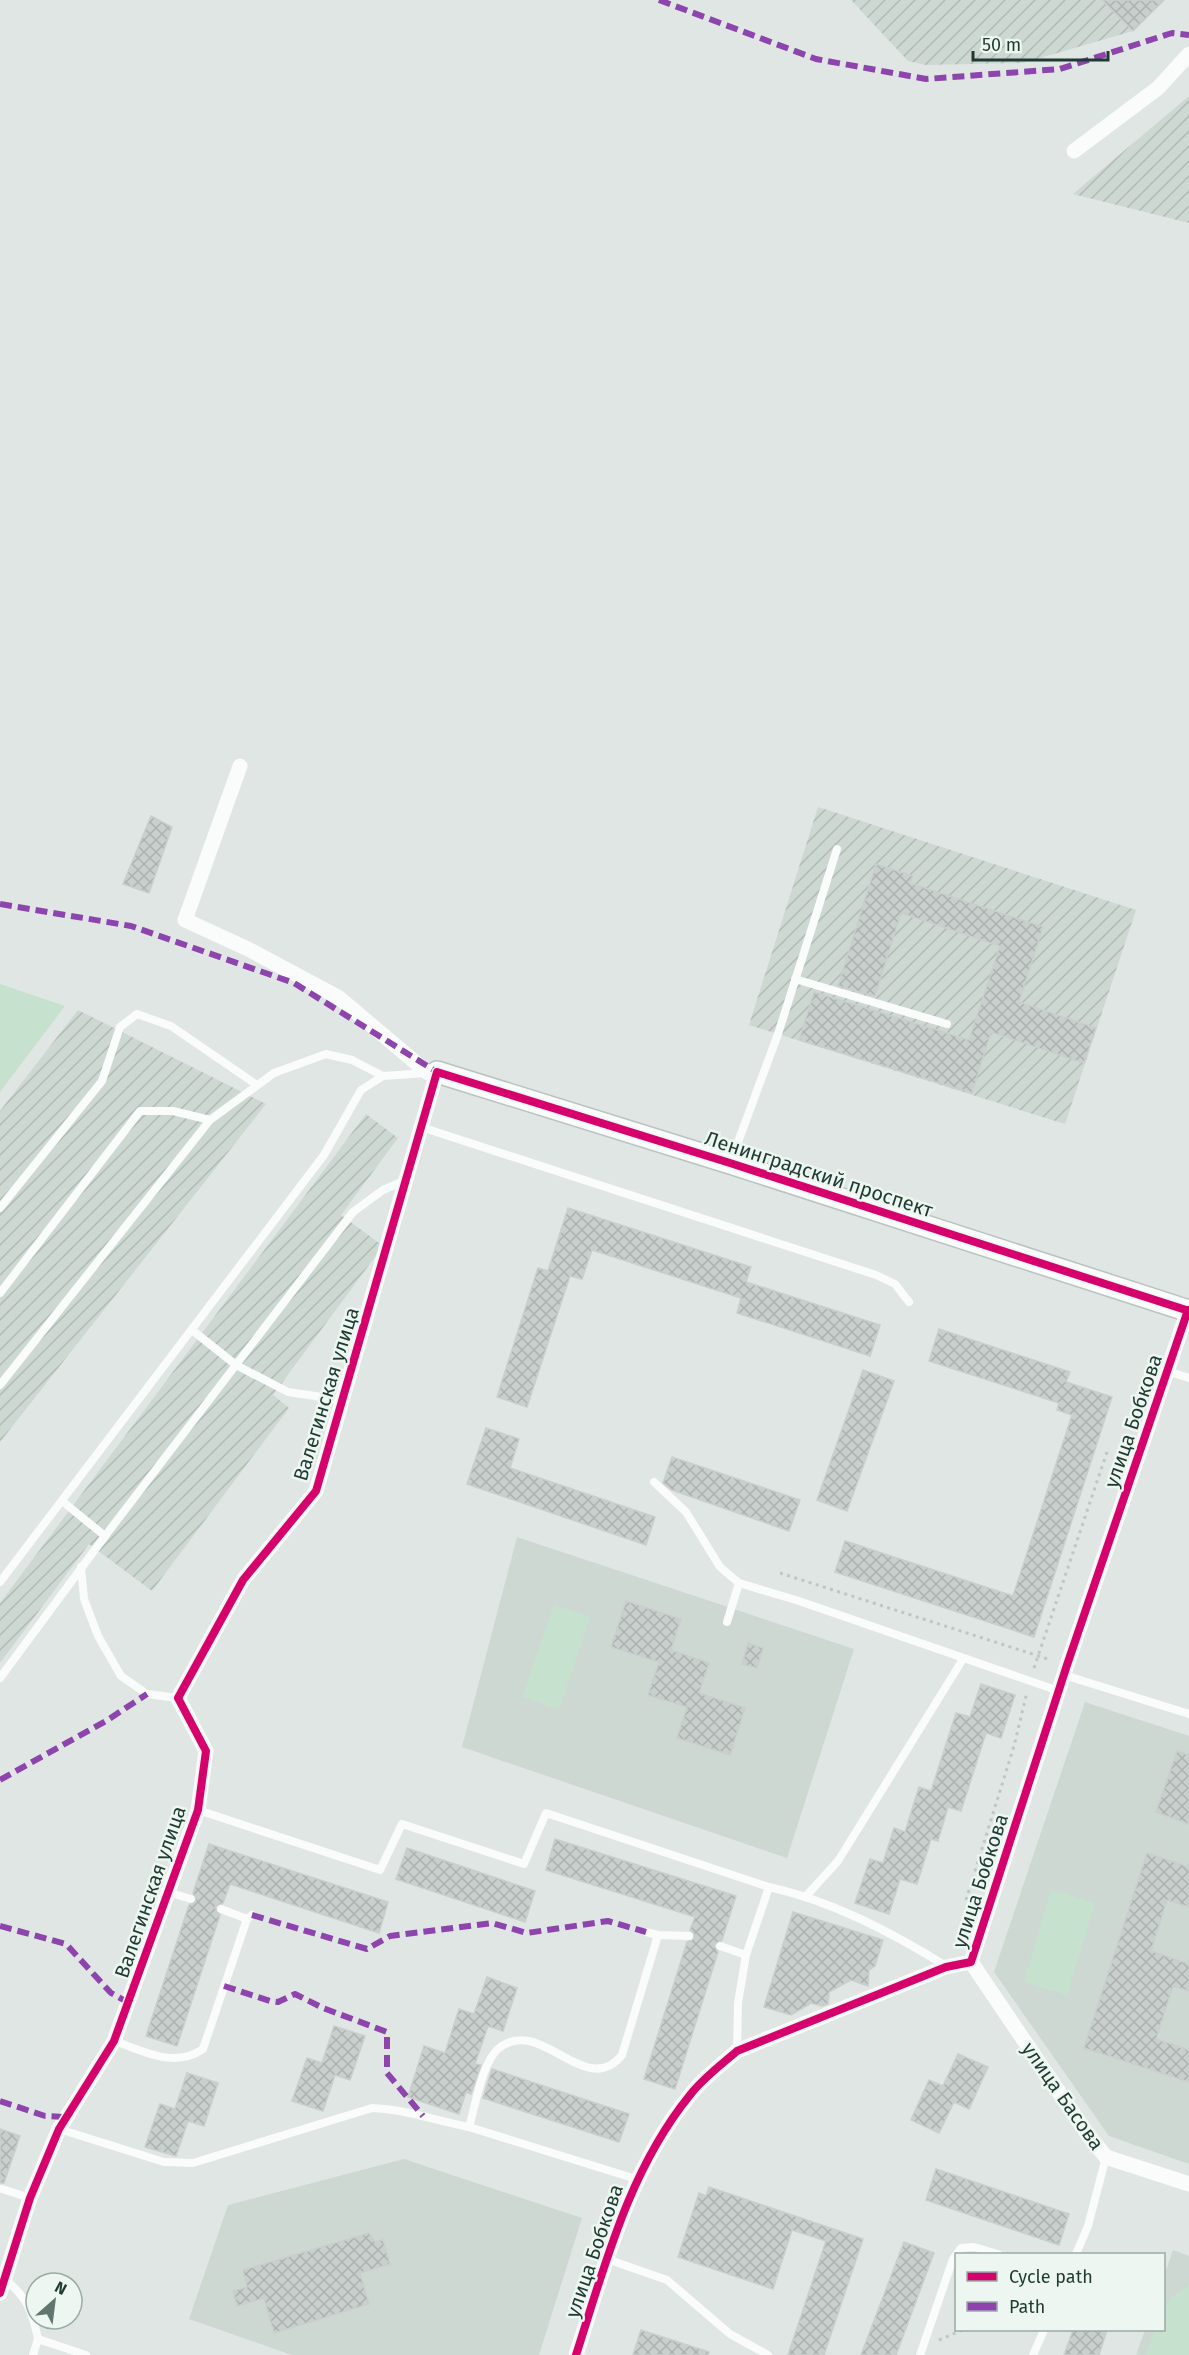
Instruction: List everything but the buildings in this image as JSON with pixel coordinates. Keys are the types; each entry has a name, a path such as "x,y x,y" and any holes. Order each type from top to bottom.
{"street":[{"path":"1074,151 1158,88 1189,54"},
{"path":"240,766 185,920 248,949 338,997 433,1072"},
{"name":"Валегинская улица","path":"3,2286 30,2198 59,2129 114,2041 166,1892 198,1810 206,1750 178,1698 243,1580 316,1491 421,1127 433,1072"},
{"name":"Ленинградский проспект","path":"433,1072 730,1163 1189,1311"},
{"name":"улица Бобкова","path":"576,2355 636,2179 691,2094 737,2051 946,1967 971,1962 1066,1670 1189,1311"},
{"name":"улица Басова","path":"971,1962 1088,2135 1106,2157 1189,2184"}],"lane":[{"path":"730,1163 795,979 837,849"},
{"path":"795,979 947,1024"},
{"path":"0,1208 102,1081 120,1027 137,1014 171,1026 257,1085"},
{"path":"0,1385 210,1120 274,1073 326,1054 352,1060 383,1077"},
{"path":"0,1582 324,1155 361,1090 383,1077 433,1072"},
{"path":"0,1293 140,1111 173,1111 210,1120"},
{"path":"421,1127 876,1275 895,1284 909,1302"},
{"path":"0,1678 105,1536 353,1212 383,1190 406,1180"},
{"path":"192,1330 236,1365 288,1392 342,1400"},
{"path":"1167,1371 1189,1378"},
{"path":"654,1482 686,1512 720,1567 739,1583 829,1611 1059,1691"},
{"path":"62,1501 105,1536"},
{"path":"81,1568 84,1599 98,1636 121,1676 147,1694 178,1698"},
{"path":"727,1622 739,1583"},
{"path":"807,1895 838,1861 963,1659"},
{"path":"1066,1670 1189,1714"},
{"path":"198,1810 380,1870 402,1824 524,1864 546,1813 770,1887 807,1895 908,1943 946,1967"},
{"path":"737,2051 738,2003 746,1956 770,1887"},
{"path":"166,1892 191,1899"},
{"path":"114,2041 175,2060 190,2058 203,2049 249,1917 222,1909"},
{"path":"646,1932 658,1935 688,1936"},
{"path":"469,2127 486,2069 497,2050 514,2040 536,2042 584,2066 600,2070 612,2067 622,2055 658,1935"},
{"path":"720,1946 746,1956"},
{"path":"59,2129 164,2162 179,2164 193,2163 372,2108 398,2109 469,2127 636,2179"},
{"path":"1076,2253 1088,2226 1106,2157"},
{"path":"2,2189 30,2198"},
{"path":"957,2253 961,2248 974,2247 995,2253"},
{"path":"922,2351 955,2256"},
{"path":"607,2259 667,2280 730,2334 768,2355"},
{"path":"3,2286 24,2295 33,2313 38,2339 33,2355"},
{"path":"1033,2355 1044,2331"},
{"path":"38,2339 86,2355"}],"path":[{"path":"780,1573 1066,1670"},
{"path":"922,2351 960,2331"}],"shaded area":[{"path":"851,0 1164,0 1133,31 1023,63 926,65 908,61"},
{"path":"1189,96 1189,223 1073,194"},
{"path":"818,807 1136,910 1065,1124 749,1025"},
{"path":"78,1010 266,1104 0,1442 0,1111"},
{"path":"366,1114 398,1138 341,1215 383,1246 273,1395 289,1408 152,1591 89,1544 0,1663 0,1603"},
{"path":"517,1537 854,1649 787,1858 462,1747"},
{"path":"1085,1702 1189,1736 1189,2164 1109,2136 994,1972"},
{"path":"404,2159 582,2218 539,2355 292,2355 189,2319 228,2205"},
{"path":"1173,2250 1189,2256 1189,2355 1136,2355 1145,2331 1165,2331 1165,2273"}],"green space":[{"path":"0,984 65,1006 0,1092"},
{"path":"554,1605 590,1617 559,1710 522,1697"},
{"path":"1051,1890 1095,1903 1067,1995 1024,1982"},
{"path":"1189,2285 1189,2355 1146,2355 1155,2331 1165,2331 1166,2308 1176,2294"}],"marked path":[{"path":"659,0 816,59 926,79 1060,69 1172,33 1189,35"},
{"path":"0,904 131,926 294,983 437,1072"},
{"path":"0,1780 106,1721 147,1694"},
{"path":"252,1915 367,1949 390,1936 492,1923 527,1933 608,1921 646,1932"},
{"path":"0,1926 66,1944 111,1993 129,2003"},
{"path":"224,1986 278,2002 295,1994 323,2008 387,2032 387,2073 423,2116"},
{"path":"0,2101 45,2116 65,2117"}],"cycle path":[{"path":"0,2293 30,2198 59,2129 114,2041 198,1810 206,1751 178,1698 243,1580 316,1491 437,1072 730,1163 1189,1311"},
{"path":"576,2355 609,2253 635,2186 669,2124 690,2095 712,2072 737,2051 946,1967 971,1962 1067,1665 1188,1310"}]}
